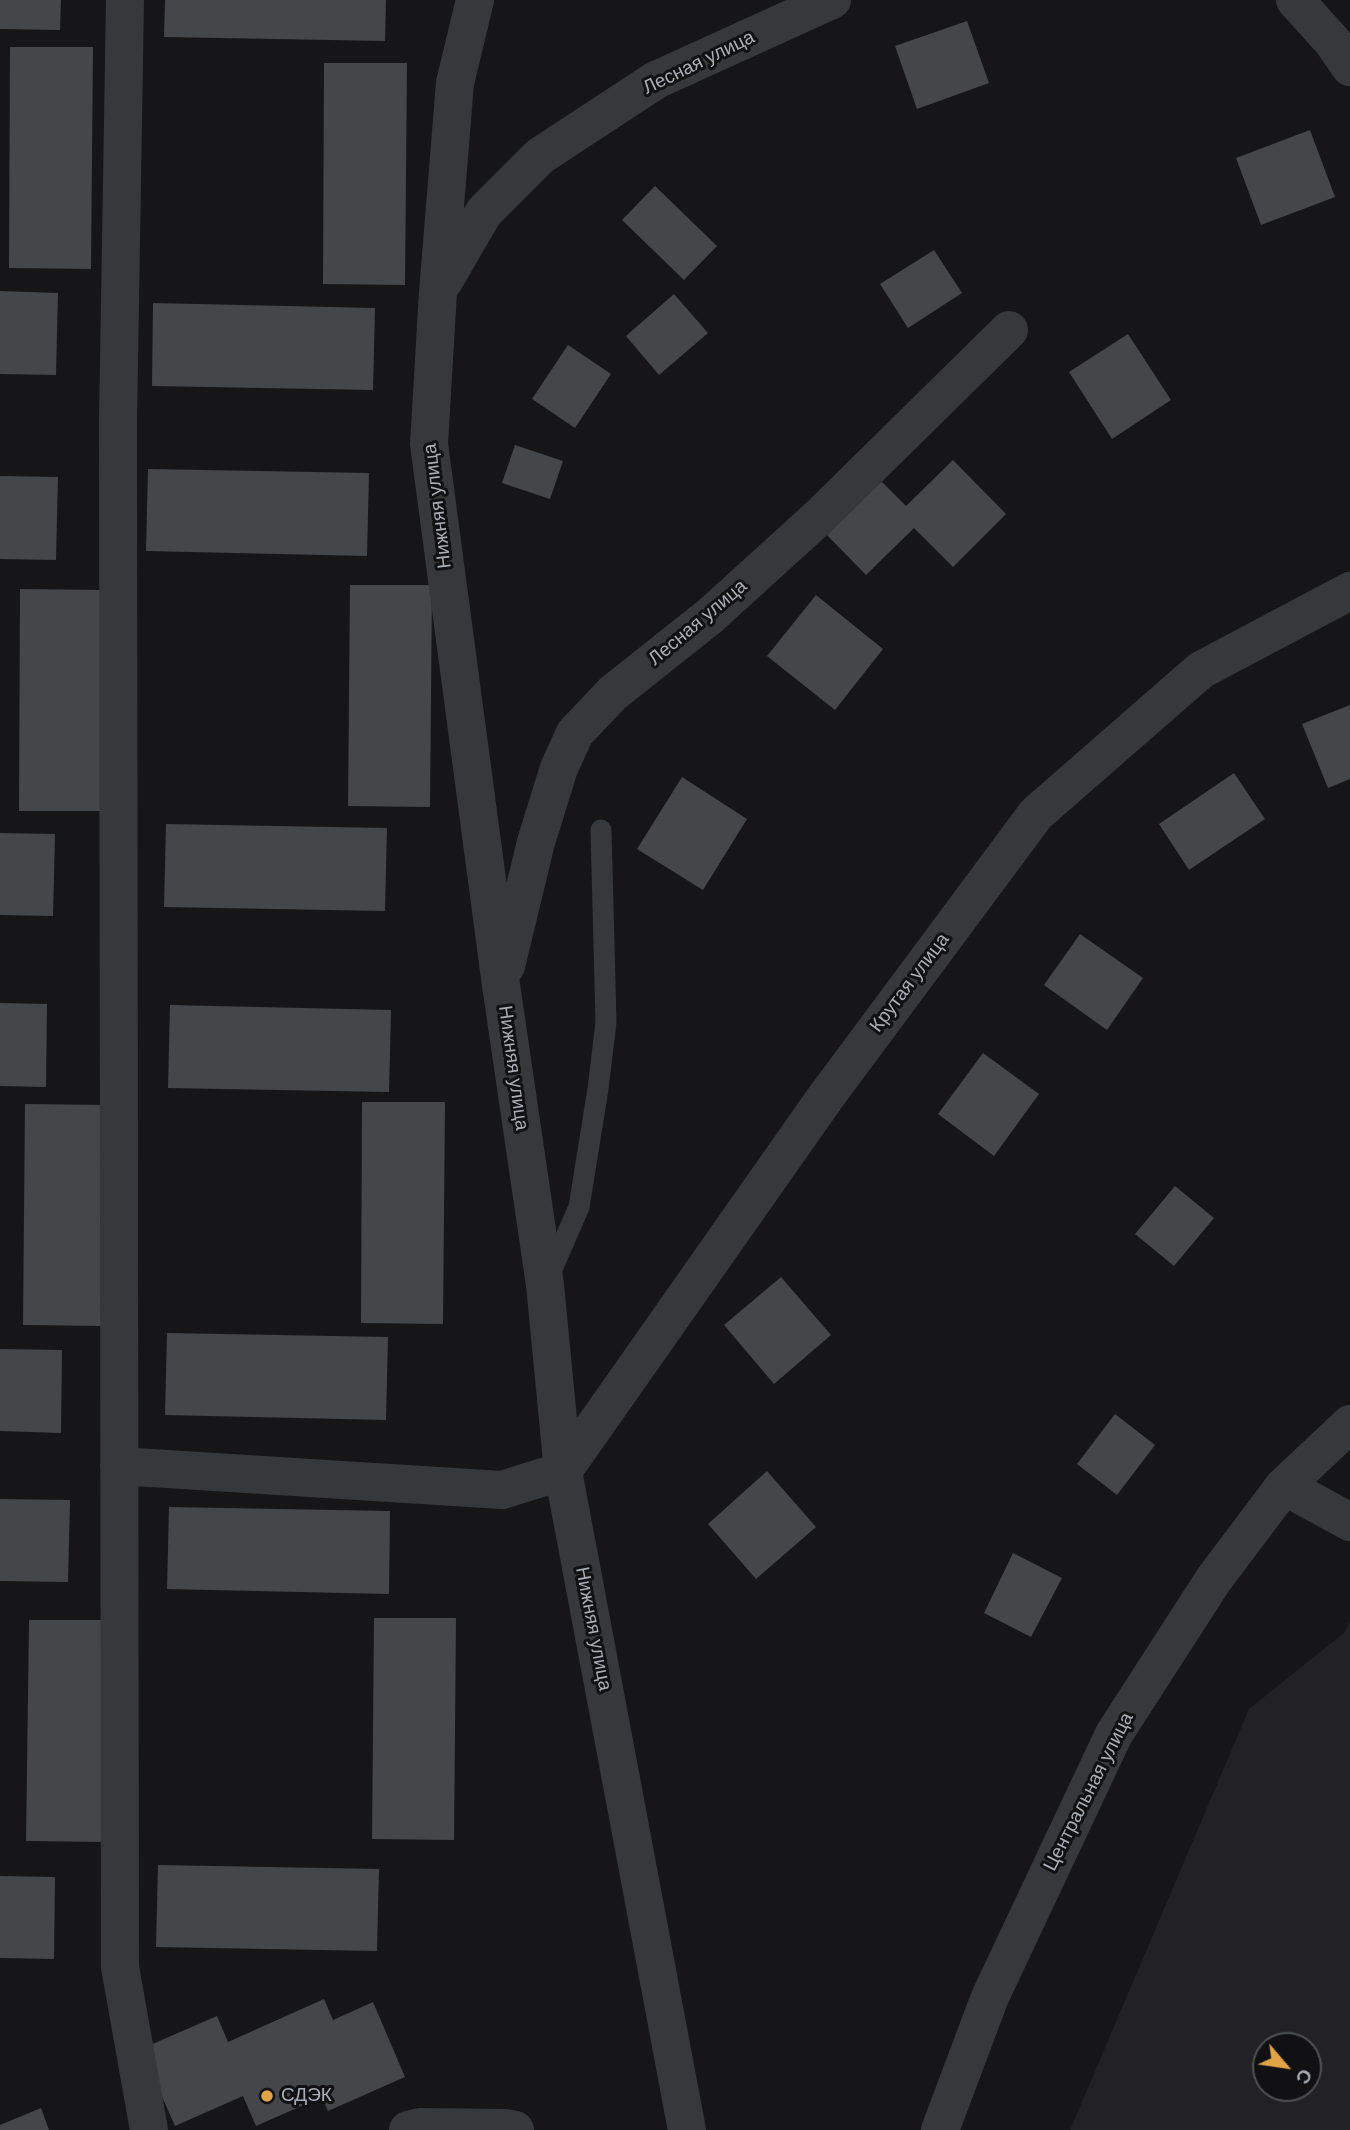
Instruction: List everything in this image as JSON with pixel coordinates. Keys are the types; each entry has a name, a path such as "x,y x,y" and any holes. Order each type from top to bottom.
{"street":[{"path":"125,0 118,422 120,1967 149,2130"},
{"name":"Нижняя улица","path":"475,0 455,82 429,444 501,985 545,1284 563,1471 687,2130"},
{"name":"Лесная улица","path":"438,292 484,212 540,156 656,80 832,0"},
{"path":"1295,0 1332,41 1350,67"},
{"name":"Лесная улица","path":"501,985 537,842 559,768 575,733 613,693 710,616 820,516 1009,330"},
{"name":"Крутая улица","path":"563,1471 825,1098 1035,814 1202,670 1350,591"},
{"name":"Центральная улица","path":"940,2130 990,1997 1114,1734 1214,1579 1284,1486 1350,1424"},
{"path":"119,1466 502,1490 563,1471"},
{"path":"1284,1486 1350,1522"},
{"path":"408,2130 420,2127 515,2130"}],"lane":[{"path":"545,1284 579,1207 598,1089 606,1023 601,830"}],"shaded area":[{"path":"1350,1621 1350,2130 1070,2130 1249,1709 1345,1632"}],"building":[{"path":"0,0 61,0 60,30 0,29"},
{"path":"165,0 386,0 385,41 164,37"},
{"path":"967,21 989,83 917,109 895,46"},
{"path":"10,47 93,47 91,269 9,268"},
{"path":"324,63 407,63 405,285 323,284"},
{"path":"1310,130 1335,197 1261,225 1236,158"},
{"path":"655,186 717,246 684,280 622,220"},
{"path":"934,250 962,293 908,328 880,284"},
{"path":"0,291 58,293 56,375 0,374"},
{"path":"674,294 708,333 659,375 626,336"},
{"path":"153,303 375,308 373,390 152,386"},
{"path":"1128,334 1171,400 1112,439 1069,372"},
{"path":"568,345 611,374 575,428 532,399"},
{"path":"515,445 563,461 550,499 502,483"},
{"path":"953,460 1006,514 953,567 914,528 866,575 827,535 881,481 906,506"},
{"path":"148,469 369,473 367,556 146,551"},
{"path":"0,476 58,477 56,560 0,559"},
{"path":"350,585 432,585 430,807 348,806"},
{"path":"20,589 103,590 101,811 19,811"},
{"path":"816,595 883,649 835,710 767,656"},
{"path":"1350,705 1350,779 1328,788 1302,724"},
{"path":"1234,773 1265,819 1189,870 1159,824"},
{"path":"682,777 747,819 703,890 637,849"},
{"path":"166,824 387,828 385,911 164,907"},
{"path":"0,833 55,834 53,916 0,915"},
{"path":"1080,934 1143,978 1107,1030 1044,985"},
{"path":"0,1003 47,1004 46,1087 0,1086"},
{"path":"170,1005 391,1010 389,1092 168,1088"},
{"path":"983,1053 1039,1094 994,1156 938,1114"},
{"path":"362,1102 445,1102 443,1324 361,1323"},
{"path":"25,1104 107,1105 105,1326 23,1325"},
{"path":"1175,1186 1214,1218 1174,1266 1135,1234"},
{"path":"781,1277 831,1335 774,1384 724,1325"},
{"path":"167,1333 388,1337 386,1420 165,1415"},
{"path":"0,1349 62,1350 61,1433 0,1431"},
{"path":"1115,1414 1155,1445 1117,1495 1077,1464"},
{"path":"767,1471 816,1527 756,1579 708,1524"},
{"path":"0,1499 70,1500 68,1582 0,1581"},
{"path":"169,1507 390,1511 389,1594 167,1589"},
{"path":"1013,1553 1062,1578 1031,1637 984,1613"},
{"path":"374,1618 456,1618 454,1840 372,1839"},
{"path":"29,1620 111,1620 109,1842 26,1841"},
{"path":"158,1865 379,1869 377,1951 156,1947"},
{"path":"0,1876 55,1877 54,1959 0,1958"},
{"path":"324,1999 333,2020 373,2002 405,2077 328,2111 322,2097 256,2126 243,2096 175,2126 141,2049 217,2016 228,2042"},
{"path":"41,2108 49,2130 0,2130 0,2125"}],"place":[{"name":"СДЭК","path":"267,2096"}]}
